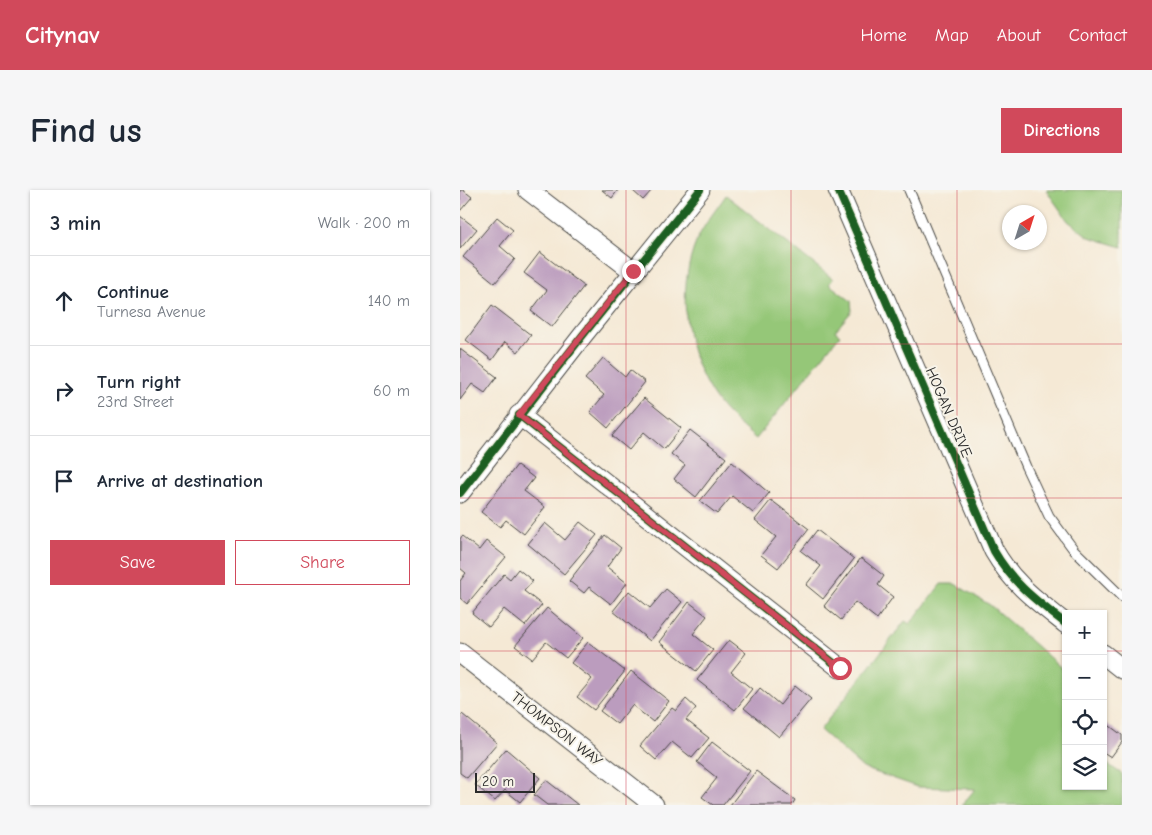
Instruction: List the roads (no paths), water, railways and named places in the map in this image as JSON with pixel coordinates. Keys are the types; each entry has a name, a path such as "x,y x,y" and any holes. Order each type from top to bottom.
{"street":[{"path":"528,190 633,271"},
{"path":"460,493 633,271 700,190"},
{"name":"HOGAN DRIVE","path":"838,190 994,551 1002,565 1020,587 1062,621"},
{"path":"519,415 840,668"},
{"name":"THOMPSON WAY","path":"460,653 654,805"},
{"path":"1104,655 1122,668"}],"lane":[{"path":"909,190 1026,467 1049,516 1074,550 1122,597"}]}
